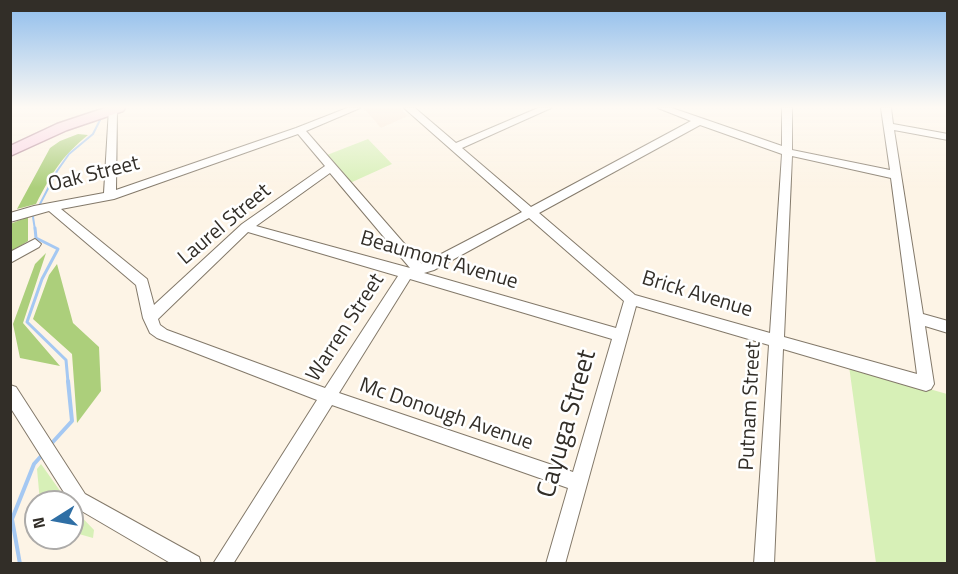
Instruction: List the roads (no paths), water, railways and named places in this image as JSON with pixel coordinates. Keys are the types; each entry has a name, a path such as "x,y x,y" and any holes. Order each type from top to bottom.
{"main road":[{"path":"10,152 46,135"}],"street":[{"path":"110,196 114,135"},
{"name":"Oak Street","path":"10,218 51,207 110,196 286,135"},
{"path":"304,135 413,272 429,267 530,210 677,135"},
{"name":"Brick Avenue","path":"439,135 530,210 631,299 926,384 917,318"},
{"path":"454,148 484,135"},
{"path":"738,135 787,152 894,175"},
{"name":"Putnam Street","path":"764,564 787,135"},
{"path":"890,135 894,175 917,318 948,327"},
{"name":"Laurel Street","path":"150,318 246,227 330,167"},
{"path":"51,207 142,283 150,318"},
{"name":"Beaumont Avenue","path":"246,227 413,272 621,335"},
{"path":"10,258 35,244"},
{"name":"Warren Street","path":"222,564 327,396 413,272"},
{"name":"Cayuga Street","path":"555,564 631,299"},
{"name":"Mc Donough Avenue","path":"150,318 155,329 162,334 327,396 578,483"},
{"path":"10,392 80,500 192,564"}],"waterway":[{"path":"39,206 57,171 69,154 92,135"},
{"path":"35,212 33,217 35,230"},
{"path":"35,228 36,238 58,249 42,279 27,322 66,360 68,382"},
{"path":"51,444 72,421 68,381"},
{"path":"20,564 12,519 34,464 43,454"}]}
